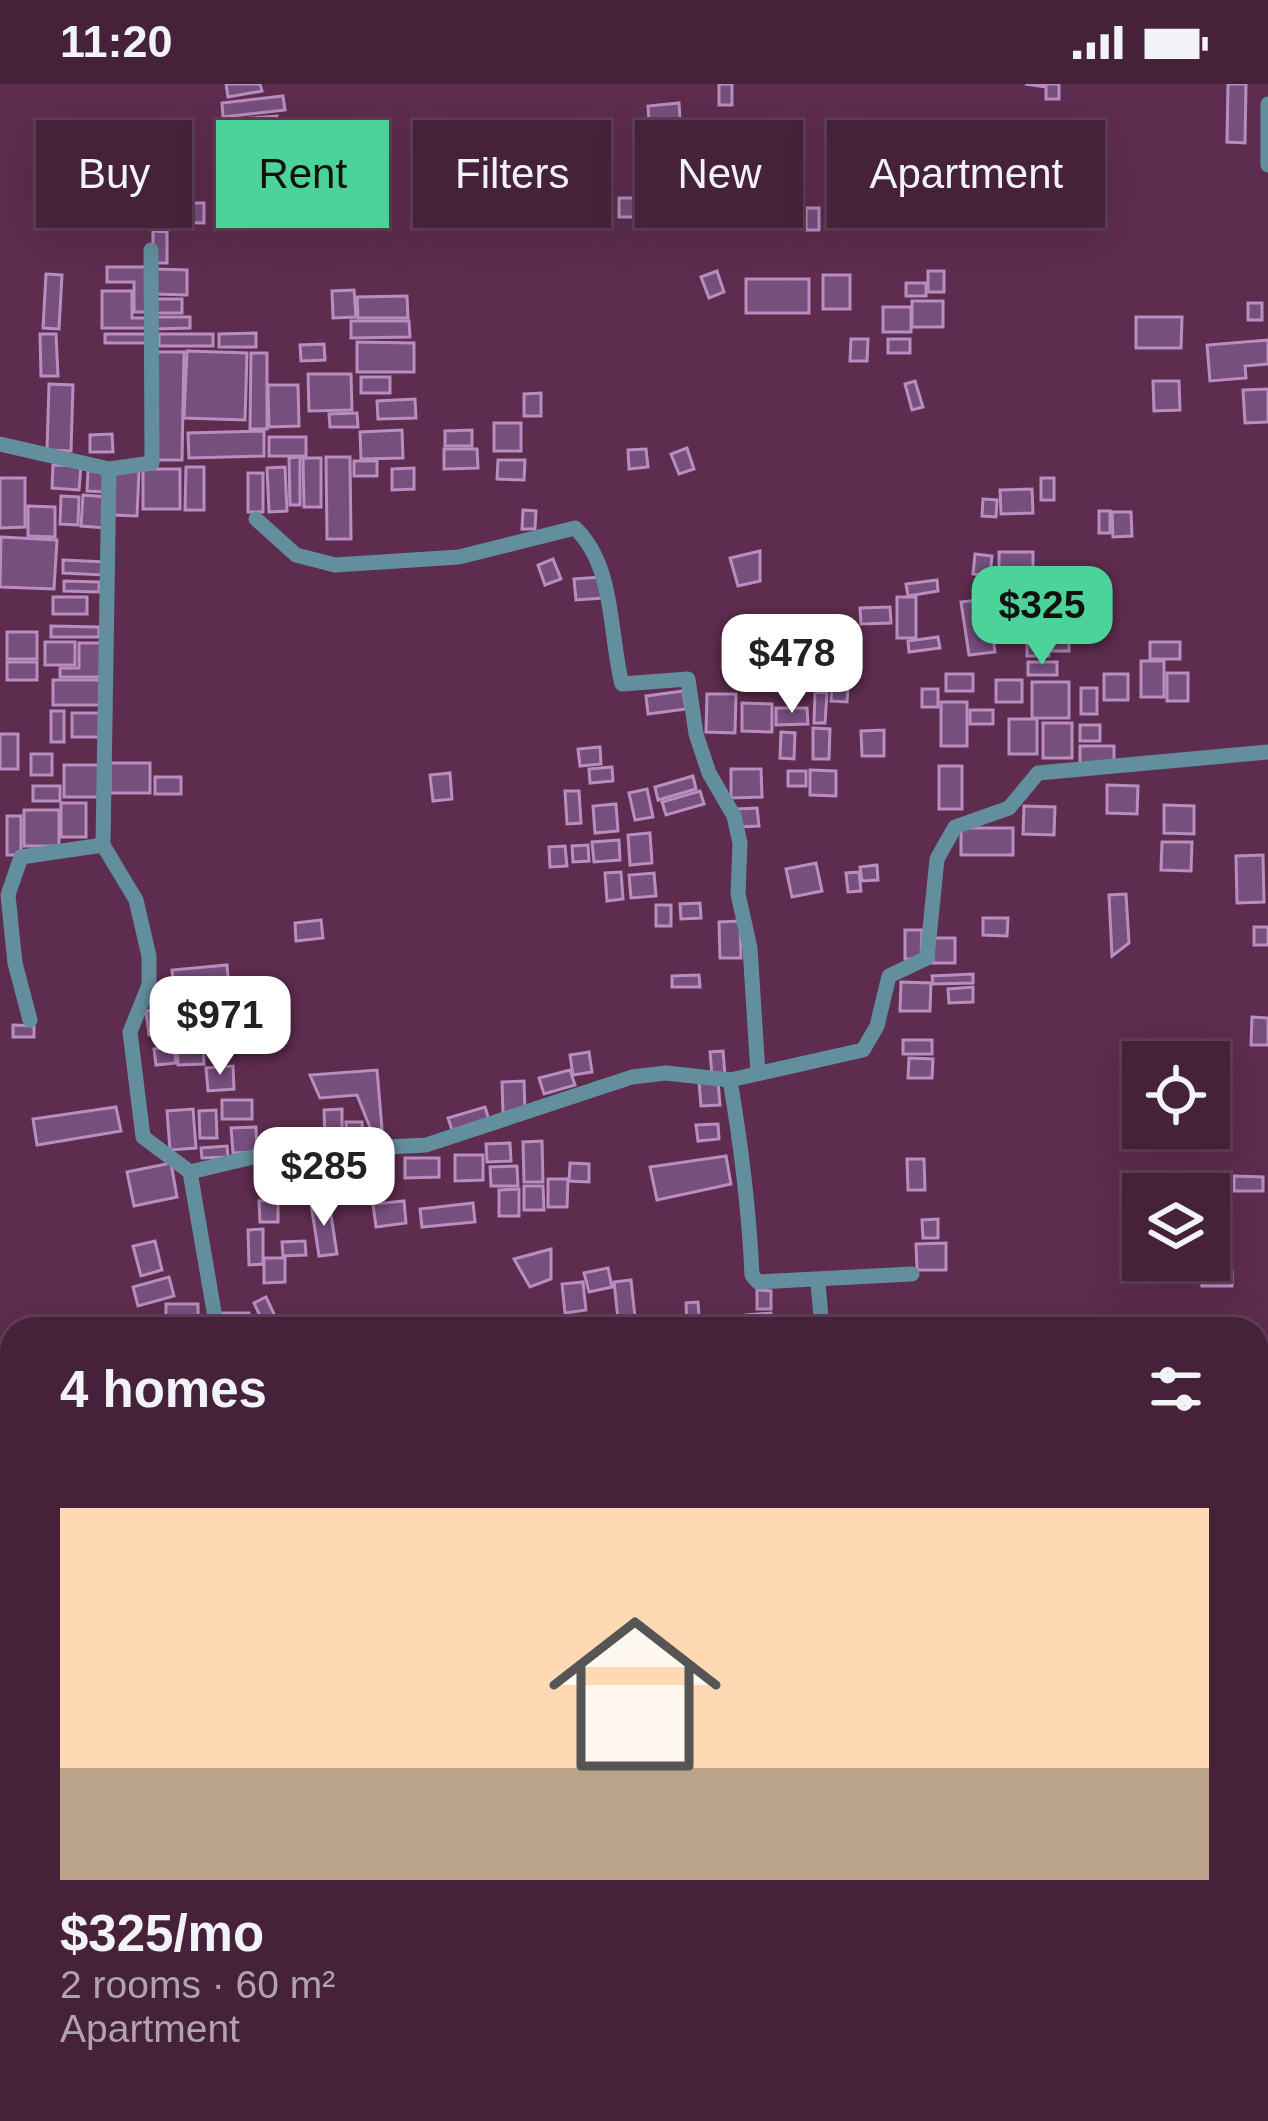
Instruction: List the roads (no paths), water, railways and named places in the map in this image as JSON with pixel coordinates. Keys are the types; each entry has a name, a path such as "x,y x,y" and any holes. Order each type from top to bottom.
{"street":[{"path":"1268,104 1268,165"},
{"path":"0,444 109,469 152,463 151,250"},
{"path":"109,469 103,845 136,900 149,956 148,985 130,1033 142,1137 190,1172 198,1244 214,1317"},
{"path":"256,519 296,554 335,565 459,557 512,547 559,528 574,528 584,536 603,574 622,684 688,679 709,773 734,816 758,1073"},
{"path":"190,1172 270,1153 373,1150 460,1137 580,1090 632,1077 665,1073 730,1080 863,1050 877,1026 890,976 927,958 937,859 955,827 1009,808 1038,773 1268,752"},
{"path":"30,1020 16,963 8,895 21,857 103,845"},
{"path":"730,1080 739,1158 749,1186 752,1275 766,1285 912,1274"},
{"path":"818,1282 821,1317"}]}
